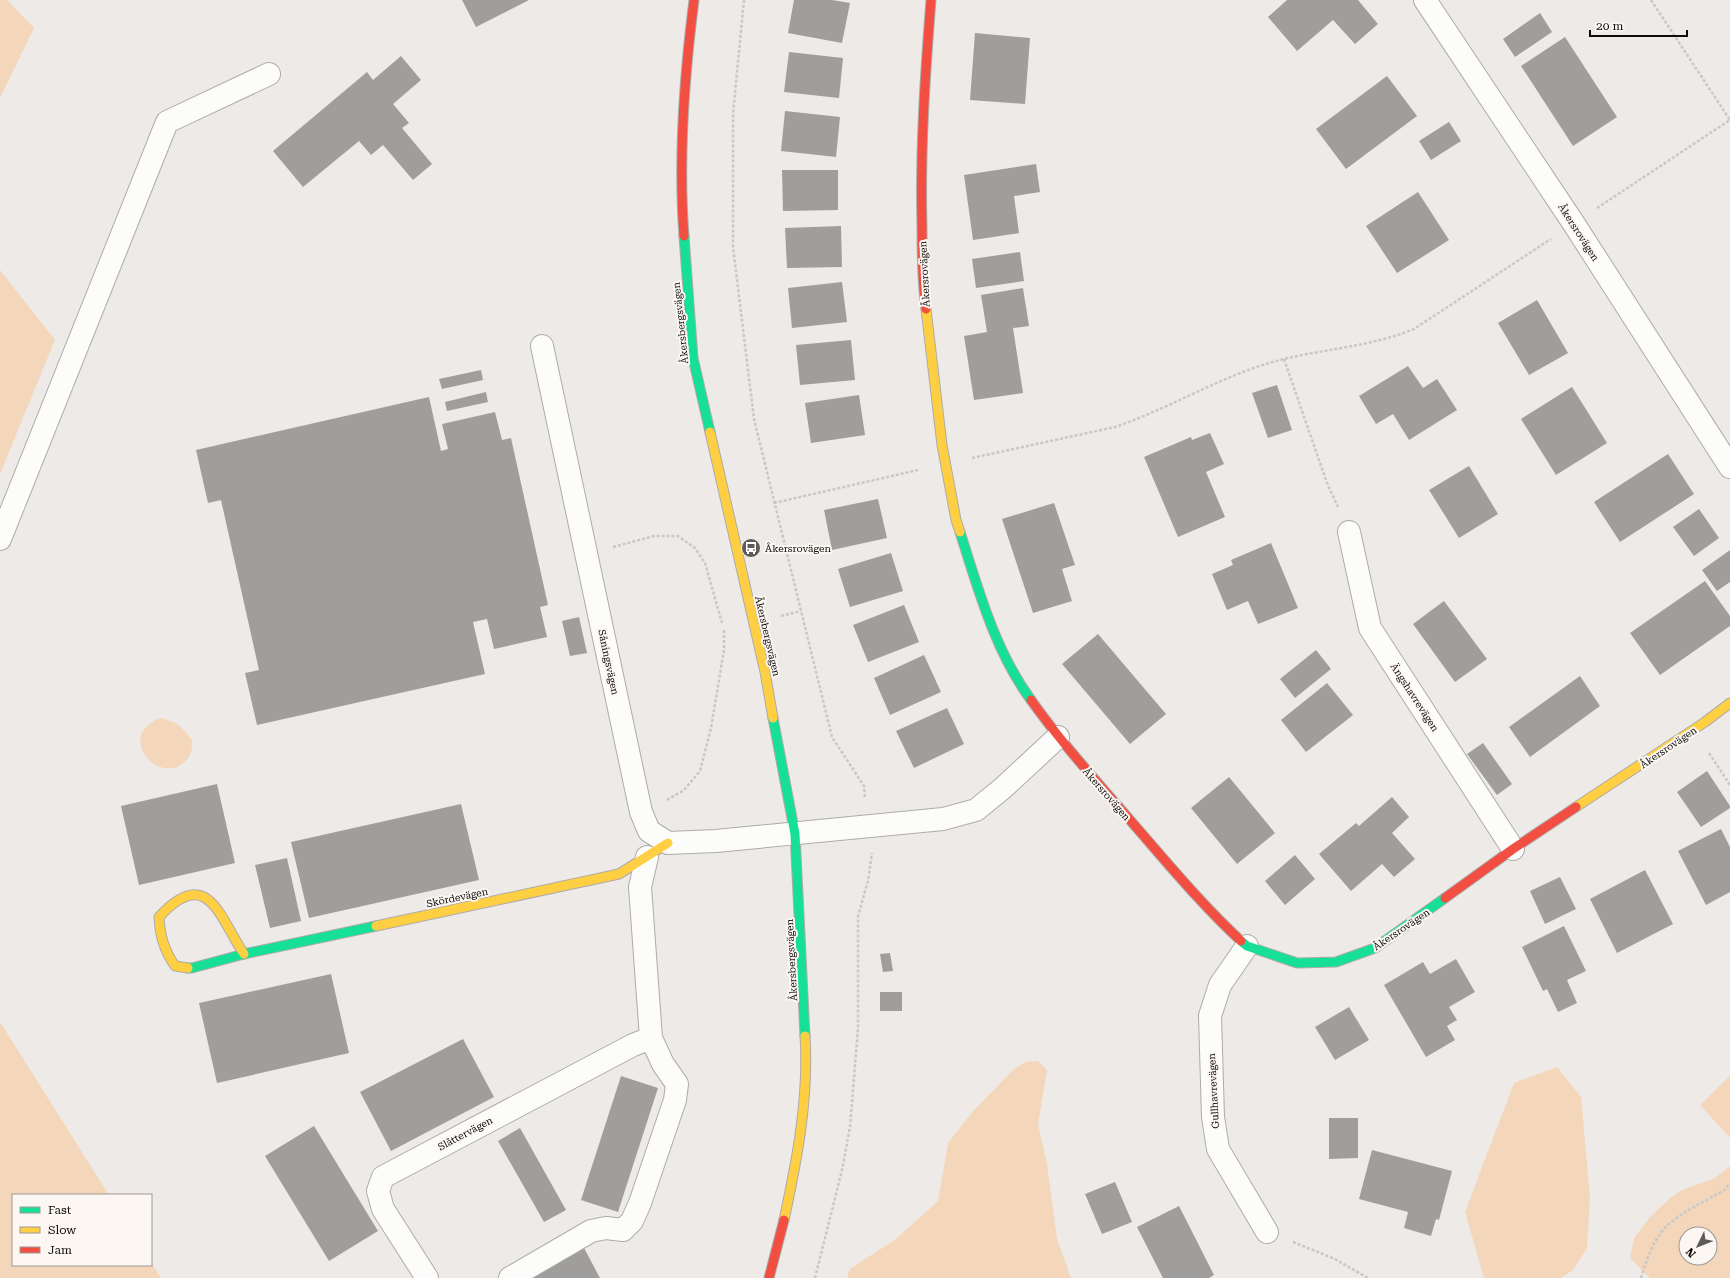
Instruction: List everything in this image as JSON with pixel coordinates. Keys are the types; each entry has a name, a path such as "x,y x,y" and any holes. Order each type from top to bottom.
{"street":[{"name":"Åkersbergsvägen","path":"694,0 688,47 682,123 680,202 693,358 729,519 766,672 795,834 807,1066 798,1156 769,1278"},
{"name":"Åkersrovägen","path":"931,0 923,95 921,197 923,287 942,445 956,520 981,600 1001,648 1029,697 1058,736 1208,909 1247,946 1297,963 1336,962 1375,948 1513,849 1694,730 1730,703"},
{"name":"Åkersrovägen","path":"1425,0 1574,224 1730,467"},
{"path":"0,539 167,122 269,74"},
{"name":"Såningsvägen","path":"542,346 641,812 649,831 668,843"},
{"name":"Ängshavrevägen","path":"1349,532 1370,628 1513,849"},
{"path":"668,843 716,841 869,827 943,819 976,810 1003,788 1058,736"},
{"name":"Skördevägen","path":"244,954 238,946 221,913 210,901 205,898 194,894 180,897 169,905 159,918 160,937 165,952 175,966 192,968 244,954 619,874 647,858 668,843"},
{"path":"510,1278 591,1231 606,1228 623,1230 632,1221 640,1203 675,1100 677,1084 663,1064 651,1038 640,887 647,858"},
{"name":"Gullhavrevägen","path":"1247,946 1220,985 1210,1016 1213,1117 1218,1149 1267,1232"},
{"name":"Slåttervägen","path":"427,1278 383,1209 378,1190 383,1177 605,1059 651,1038"}],"path":[{"path":"744,0 733,114 733,247 754,419 832,737 864,786 872,848 868,881 858,916 858,1029 850,1127 842,1170 815,1278"},
{"path":"774,503 1115,426 1136,420 1242,373 1284,359 1393,338 1414,329 1730,120 1651,0"},
{"path":"1284,359 1326,483 1349,532"},
{"path":"586,554 654,536 678,536 695,548 706,563 724,631 724,650 711,728 700,771 684,790 641,812"},
{"path":"1694,730 1730,785"},
{"path":"1641,1278 1647,1258 1657,1239 1670,1224 1724,1190 1730,1183"},
{"path":"1267,1232 1336,1259 1368,1278"}],"shaded area":[{"path":"0,0 7,0 34,28 0,98"},
{"path":"0,270 55,340 0,474"},
{"path":"160,718 179,725 192,740 192,750 189,757 174,768 164,768 154,764 146,756 141,747 141,736 147,726"},
{"path":"0,1022 108,1194 12,1194 12,1266 152,1266 152,1264 161,1278 0,1278"},
{"path":"1038,1061 1047,1070 1038,1124 1047,1164 1057,1239 1071,1278 847,1278 850,1269 896,1239 938,1201 948,1143 974,1110 1014,1069 1026,1062"},
{"path":"1557,1067 1581,1097 1590,1197 1587,1248 1573,1270 1561,1278 1484,1278 1465,1212 1514,1083"},
{"path":"1730,1076 1730,1138 1700,1105"},
{"path":"1730,1166 1730,1278 1650,1278 1630,1258 1634,1238 1650,1217 1669,1199 1682,1190 1715,1178"}],"building":[{"path":"462,0 529,0 476,27"},
{"path":"794,0 832,0 850,3 842,43 788,33"},
{"path":"1287,0 1358,0 1378,24 1355,44 1333,20 1297,51 1268,17"},
{"path":"1540,13 1552,32 1515,57 1503,39"},
{"path":"975,33 1030,38 1025,104 970,100"},
{"path":"1565,37 1617,117 1573,146 1521,66"},
{"path":"789,52 843,58 839,98 784,92"},
{"path":"401,56 421,80 393,104 409,123 402,128 432,164 413,180 383,145 371,155 359,141 303,187 273,151 367,72 373,80"},
{"path":"1387,76 1417,116 1346,169 1316,129"},
{"path":"785,111 840,117 836,157 781,151"},
{"path":"1449,122 1461,141 1431,160 1419,141"},
{"path":"1036,164 1040,192 1014,196 1019,233 973,240 964,175"},
{"path":"782,170 838,170 838,210 783,211"},
{"path":"1418,192 1449,240 1397,273 1366,226"},
{"path":"841,226 842,267 787,268 785,228"},
{"path":"1020,252 1024,281 976,288 972,259"},
{"path":"842,282 847,322 792,328 788,288"},
{"path":"1023,288 1029,326 1013,328 1023,393 974,400 964,336 987,332 981,295"},
{"path":"1537,300 1568,353 1529,375 1498,323"},
{"path":"851,340 855,380 800,385 796,345"},
{"path":"1408,366 1423,388 1437,379 1457,410 1409,440 1393,414 1376,424 1359,396"},
{"path":"481,370 483,380 442,389 439,379"},
{"path":"1277,385 1292,430 1268,438 1252,393"},
{"path":"1572,387 1607,443 1556,475 1521,419"},
{"path":"486,392 488,402 447,411 445,402"},
{"path":"859,395 865,435 811,443 805,403"},
{"path":"429,397 441,451 448,449 442,424 495,412 502,440 511,438 548,605 540,607 547,637 494,649 487,619 473,622 485,674 257,725 245,673 259,670 221,500 208,503 196,450"},
{"path":"1210,433 1224,464 1206,472 1225,517 1178,537 1144,457 1191,437 1192,440"},
{"path":"1668,454 1694,494 1620,542 1594,502"},
{"path":"1469,466 1498,514 1459,538 1429,490"},
{"path":"878,499 887,538 832,550 824,510"},
{"path":"1054,503 1075,565 1062,569 1072,601 1033,613 1002,519"},
{"path":"1699,509 1719,538 1694,556 1673,527"},
{"path":"1271,543 1298,608 1258,624 1248,601 1227,610 1212,574 1233,565 1231,560"},
{"path":"1730,550 1730,582 1717,591 1702,570"},
{"path":"891,553 903,591 850,607 838,569"},
{"path":"1705,581 1730,616 1730,626 1660,675 1630,633"},
{"path":"1444,601 1487,659 1455,682 1413,624"},
{"path":"904,605 919,642 868,662 853,625"},
{"path":"579,617 587,653 570,656 562,621"},
{"path":"1098,634 1166,714 1130,744 1062,664"},
{"path":"1316,650 1331,669 1295,698 1280,679"},
{"path":"924,655 941,692 890,715 874,678"},
{"path":"1580,676 1600,706 1530,757 1509,727"},
{"path":"1327,683 1353,715 1306,752 1281,720"},
{"path":"947,708 964,744 914,768 896,731"},
{"path":"1483,743 1512,784 1497,795 1467,754"},
{"path":"1707,771 1730,808 1701,827 1677,792"},
{"path":"1229,777 1275,833 1237,864 1191,808"},
{"path":"217,784 235,863 139,885 121,806"},
{"path":"1392,797 1409,817 1392,833 1415,859 1394,877 1382,864 1351,891 1319,854 1356,823 1359,826"},
{"path":"461,804 479,880 309,918 291,842"},
{"path":"1721,829 1730,847 1730,892 1706,905 1678,851"},
{"path":"1295,855 1315,879 1285,905 1265,881"},
{"path":"287,858 301,921 270,928 255,865"},
{"path":"1645,870 1673,924 1617,953 1590,899"},
{"path":"1560,877 1576,909 1545,924 1530,891"},
{"path":"1564,926 1586,971 1567,980 1577,1003 1558,1012 1547,989 1543,991 1522,947"},
{"path":"890,953 893,971 883,972 880,954"},
{"path":"1456,959 1475,992 1449,1007 1457,1020 1447,1026 1455,1040 1426,1057 1384,985 1423,962 1430,974"},
{"path":"331,974 349,1053 217,1083 199,1003"},
{"path":"880,992 902,992 902,1011 880,1011"},
{"path":"1349,1007 1369,1040 1335,1060 1315,1027"},
{"path":"463,1039 494,1097 391,1151 360,1092"},
{"path":"621,1076 658,1088 618,1212 581,1200"},
{"path":"1329,1118 1358,1118 1358,1158 1329,1159"},
{"path":"314,1126 378,1231 329,1261 265,1156"},
{"path":"520,1128 566,1210 544,1222 498,1141"},
{"path":"1372,1150 1452,1171 1439,1220 1436,1219 1431,1236 1404,1228 1408,1212 1359,1199"},
{"path":"1115,1182 1132,1222 1102,1234 1085,1194"},
{"path":"1179,1206 1214,1275 1209,1278 1163,1278 1137,1227"},
{"path":"584,1248 600,1278 530,1278"}],"traffic: fast":[{"path":"684,236 693,358 710,432"},
{"path":"960,532 981,597 997,640 1018,681 1031,700"},
{"path":"773,718 795,834 805,1036"},
{"path":"1241,941 1247,946 1297,963 1336,962 1375,948 1445,898"},
{"path":"188,968 244,954 376,926"}],"traffic: slow":[{"path":"926,309 942,445 956,520 960,532"},
{"path":"710,432 765,672 773,718"},
{"path":"1576,807 1705,722 1730,703"},
{"path":"376,926 619,874 668,843"},
{"path":"188,968 175,966 171,960 163,943 159,917 176,902 190,895 201,896 211,902 244,954"},
{"path":"784,1220 804,1106 806,1059 805,1036"}],"traffic: jam":[{"path":"684,236 682,206 683,118 687,59 694,0"},
{"path":"926,309 922,268 922,142 931,0"},
{"path":"1031,700 1069,749 1174,871 1213,914 1241,941"},
{"path":"1445,898 1513,849 1576,807"},
{"path":"769,1278 784,1220"}],"place":[{"name":"Åkersrovägen","path":"751,548"}]}
